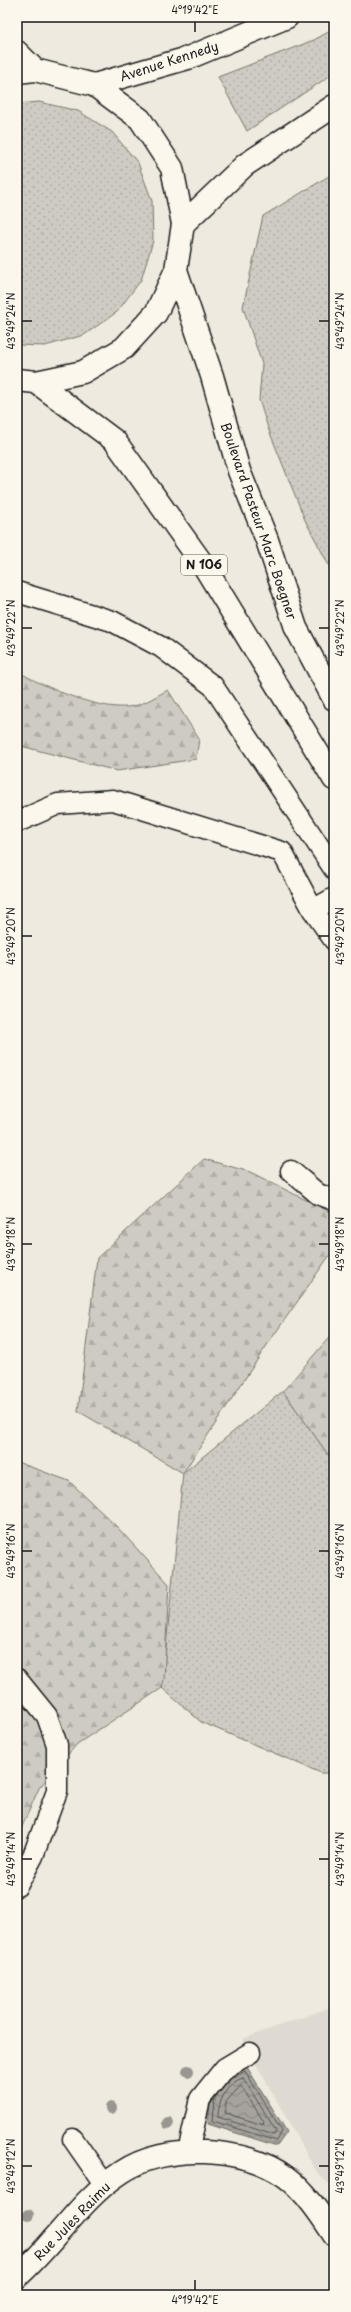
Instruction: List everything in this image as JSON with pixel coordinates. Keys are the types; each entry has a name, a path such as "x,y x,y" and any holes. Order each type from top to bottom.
{"main road":[{"name":"Avenue Kennedy","path":"94,85 188,58 287,17"},
{"path":"17,52 26,71 94,85 140,119 172,168 183,224 176,270 156,313 124,348 83,372 27,381"},
{"path":"183,224 244,165 334,106"},
{"name":"Boulevard Pasteur Marc Boegner","path":"176,270 212,376 239,471 267,540 296,628 334,699"},
{"name":"N 106","path":"27,381 115,441 204,566 334,779"},
{"name":"Rue Jules Raimu","path":"17,2277 105,2184 122,2171 143,2161 188,2152 207,2151 242,2158 269,2167 286,2177 303,2194 334,2235"}],"lane":[{"path":"17,592 112,620 161,646 213,686 334,870"},
{"path":"17,822 58,804 113,800 282,852 313,910 334,940"},
{"path":"313,910 334,898"},
{"path":"291,1171 318,1194 334,1200"},
{"path":"17,1679 47,1716 57,1746 57,1791 33,1856 17,1886"},
{"path":"188,2152 200,2099 224,2068 250,2053"},
{"path":"73,2139 105,2184"}],"shaded area":[{"path":"334,2006 334,2189 318,2174 242,2039"}],"green space":[{"path":"334,29 334,73 247,131 218,77 314,40"},
{"path":"39,102 78,111 112,132 138,163 152,201 153,241 141,280 117,312 84,335 45,346 17,345 17,104"},
{"path":"334,173 334,575 305,520 268,428 259,400 262,364 243,307 263,216"},
{"path":"17,671 58,691 106,706 121,707 138,705 168,690 199,739 196,759 117,771 17,745"},
{"path":"204,1159 250,1172 334,1214 334,1249 267,1345 183,1473 78,1411 97,1258"},
{"path":"334,1332 334,1463 283,1391"},
{"path":"283,1391 334,1463 334,1773 321,1773 201,1722 162,1688 183,1473"},
{"path":"17,1462 69,1481 118,1528 169,1584 164,1679 162,1688 77,1744 39,1788 17,1838"}],"water":[{"path":"245,2064 287,2132 277,2146 208,2124 211,2096 228,2075"}]}
